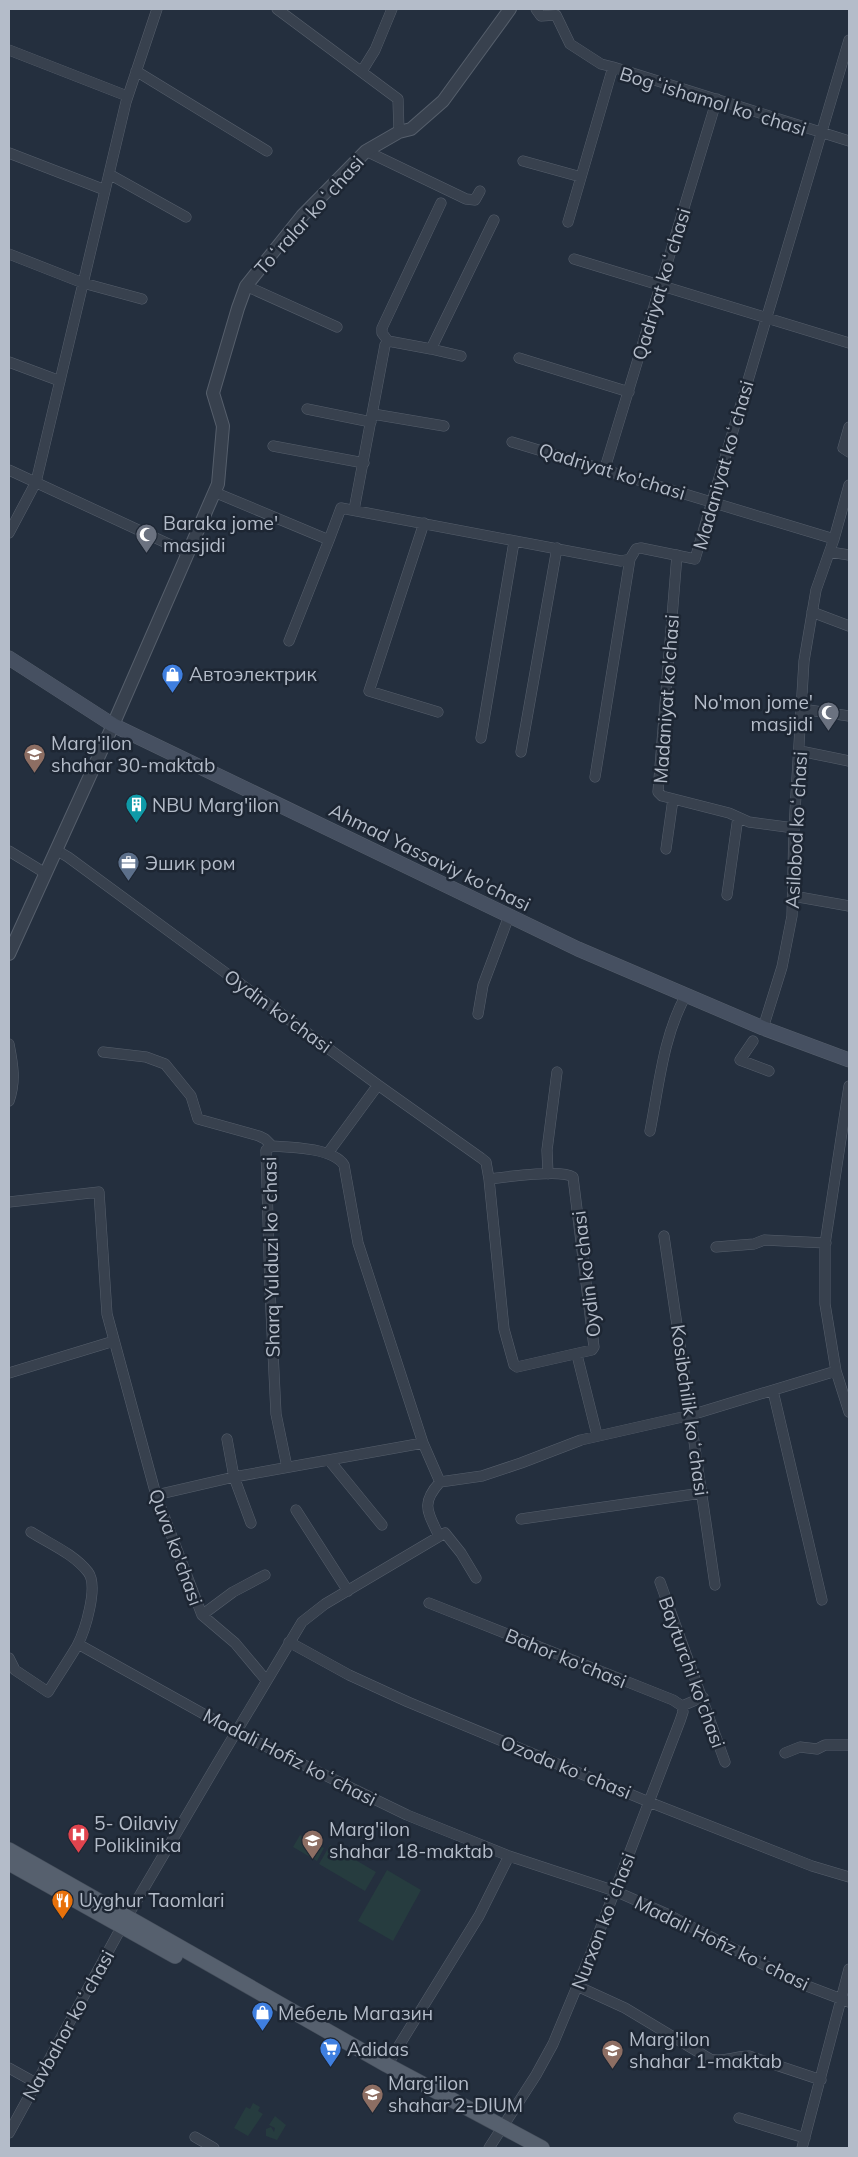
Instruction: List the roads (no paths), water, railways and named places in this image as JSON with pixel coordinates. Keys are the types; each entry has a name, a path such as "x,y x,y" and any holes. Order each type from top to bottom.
{"main road":[{"name":"Ahmad Yassaviy ko'chasi","path":"9,658 113,725 509,916 578,949 763,1028 849,1060"},
{"path":"9,1850 125,1922 500,2129 542,2148"},
{"path":"9,1862 125,1922 387,2065 500,2129 526,2148"}],"street":[{"path":"9,533 36,482 128,96 157,9"},
{"path":"278,9 362,70 398,99 399,132"},
{"path":"362,70 375,50 392,9"},
{"name":"Toʻralar koʻchasi","path":"9,954 113,725 218,484 223,426 213,392 246,286 302,216 366,151 399,132 411,129 443,101 510,9"},
{"path":"536,9 541,16 556,15 570,44 601,64 613,67"},
{"name":"Madaniyat koʻchasi","path":"354,510 621,561 630,559 636,549 641,548 695,559 849,40"},
{"path":"9,50 128,96"},
{"name":"Bogʻishamol koʻchasi","path":"568,222 613,67 849,141"},
{"path":"136,71 266,151"},
{"name":"Qadriyat koʻchasi","path":"605,468 716,99"},
{"path":"366,151 466,199 475,200 480,191"},
{"path":"9,152 105,190"},
{"path":"523,161 581,177"},
{"path":"109,174 186,217"},
{"path":"441,203 382,328 382,333 388,341 461,356"},
{"path":"431,350 494,220"},
{"path":"9,254 83,283 142,300"},
{"path":"574,259 849,343"},
{"path":"246,286 337,327"},
{"path":"289,641 341,508 354,510 385,345 388,341"},
{"path":"519,358 628,392"},
{"path":"9,362 60,382"},
{"path":"307,409 444,426"},
{"path":"849,427 843,448 849,452"},
{"name":"Qadriyat ko'chasi","path":"512,442 605,468 834,539"},
{"path":"273,446 364,463"},
{"path":"9,470 188,553"},
{"name":"Asilobod koʻchasi","path":"763,1028 782,967 792,916 794,828 804,661 816,590 845,514 849,485"},
{"path":"214,492 329,540"},
{"path":"424,524 369,691 438,712"},
{"path":"481,738 514,542"},
{"path":"521,752 557,548"},
{"path":"830,552 849,555"},
{"name":"Madaniyat ko'chasi","path":"677,555 658,792 662,796 738,817 749,822 794,828"},
{"path":"596,777 630,559"},
{"path":"812,612 849,626"},
{"path":"802,709 849,716"},
{"path":"800,751 849,761"},
{"path":"666,850 673,799"},
{"path":"726,895 738,817"},
{"name":"Oydin ko'chasi","path":"56,850 378,1085 482,1158 486,1162 504,1329 514,1365 517,1367 577,1355 592,1350 594,1347 575,1180 568,1174 488,1179"},
{"path":"9,852 45,874"},
{"path":"793,896 849,906"},
{"path":"478,1014 483,985 509,916"},
{"path":"650,1132 665,1054 678,1010 686,995"},
{"path":"753,1041 740,1060 769,1071"},
{"path":"9,1044 14,1087 9,1101"},
{"path":"103,1052 146,1057 165,1064 191,1096 198,1119 258,1136 266,1139 272,1146"},
{"path":"548,1174 547,1150 557,1072"},
{"path":"378,1085 328,1153 340,1159 344,1165 358,1243 423,1443 440,1482"},
{"path":"849,1086 826,1244 824,1304 836,1372 849,1412"},
{"name":"Sharq Yulduzi koʻchasi","path":"287,1467 276,1414 266,1150 272,1146 328,1153"},
{"name":"Quva ko'chasi","path":"9,1202 99,1192 107,1314 156,1495 202,1615 235,1643 266,1680"},
{"name":"Kosibchilik koʻchasi","path":"664,1236 715,1585"},
{"path":"716,1247 754,1244 764,1240 826,1244"},
{"path":"9,1374 114,1341"},
{"name":"Oydin ko'chasi","path":"577,1355 597,1435"},
{"path":"439,1536 426,1509 427,1498 440,1482 482,1476 597,1435 691,1415 836,1372"},
{"path":"773,1391 822,1600"},
{"path":"227,1439 234,1477 251,1523"},
{"path":"156,1495 234,1477 423,1443"},
{"path":"329,1460 382,1525"},
{"path":"521,1519 702,1493"},
{"path":"296,1510 348,1591"},
{"path":"9,1658 14,1670 48,1692 78,1644 91,1604 93,1591 89,1573 68,1554 31,1532"},
{"path":"266,1680 302,1622 311,1614 439,1536 446,1534 461,1553 476,1578"},
{"path":"202,1615 233,1592 265,1575"},
{"name":"Bayturchi ko'chasi","path":"660,1582 725,1762"},
{"name":"Bahor ko'chasi","path":"428,1603 673,1700 682,1706"},
{"name":"Ozoda koʻchasi","path":"289,1642 349,1675 408,1702 649,1802 812,1866 849,1877"},
{"name":"Madali Hofiz koʻchasi","path":"78,1644 236,1732 407,1815 509,1856 615,1891 667,1914 799,1983 846,2001"},
{"name":"Navbahor koʻchasi","path":"9,2132 125,1922 266,1680"},
{"path":"682,1706 703,1697"},
{"name":"Nurxon koʻchasi","path":"489,2148 536,2075 553,2044 649,1802 683,1712 682,1706"},
{"path":"785,1753 800,1747 817,1749 825,1745 849,1745"},
{"path":"387,2065 479,1916 509,1856"},
{"path":"802,2148 846,2001 849,1969"},
{"path":"577,1986 625,2008 710,2059 718,2061 749,2056 821,2080"},
{"path":"9,2068 36,2084"},
{"path":"739,2118 805,2138"},
{"path":"195,2137 214,2148"}],"place":[{"name":"Baraka jome' masjidi","path":"147,553"},
{"name":"Автоэлектрик","path":"173,693"},
{"name":"No'mon jome' masjidi","path":"829,732"},
{"name":"Marg'ilon shahar 30-maktab","path":"35,773"},
{"name":"NBU Marg'ilon","path":"136,824"},
{"name":"Эшик ром","path":"129,882"},
{"name":"5- Oilaviy Poliklinika","path":"78,1853"},
{"name":"Marg'ilon shahar 18-maktab","path":"313,1859"},
{"name":"Uyghur Taomlari","path":"63,1919"},
{"name":"Мебель Магазин","path":"262,2032"},
{"name":"Adidas","path":"331,2068"},
{"name":"Marg'ilon shahar 1-maktab","path":"613,2069"},
{"name":"Marg'ilon shahar 2-DIUM","path":"372,2113"}]}
